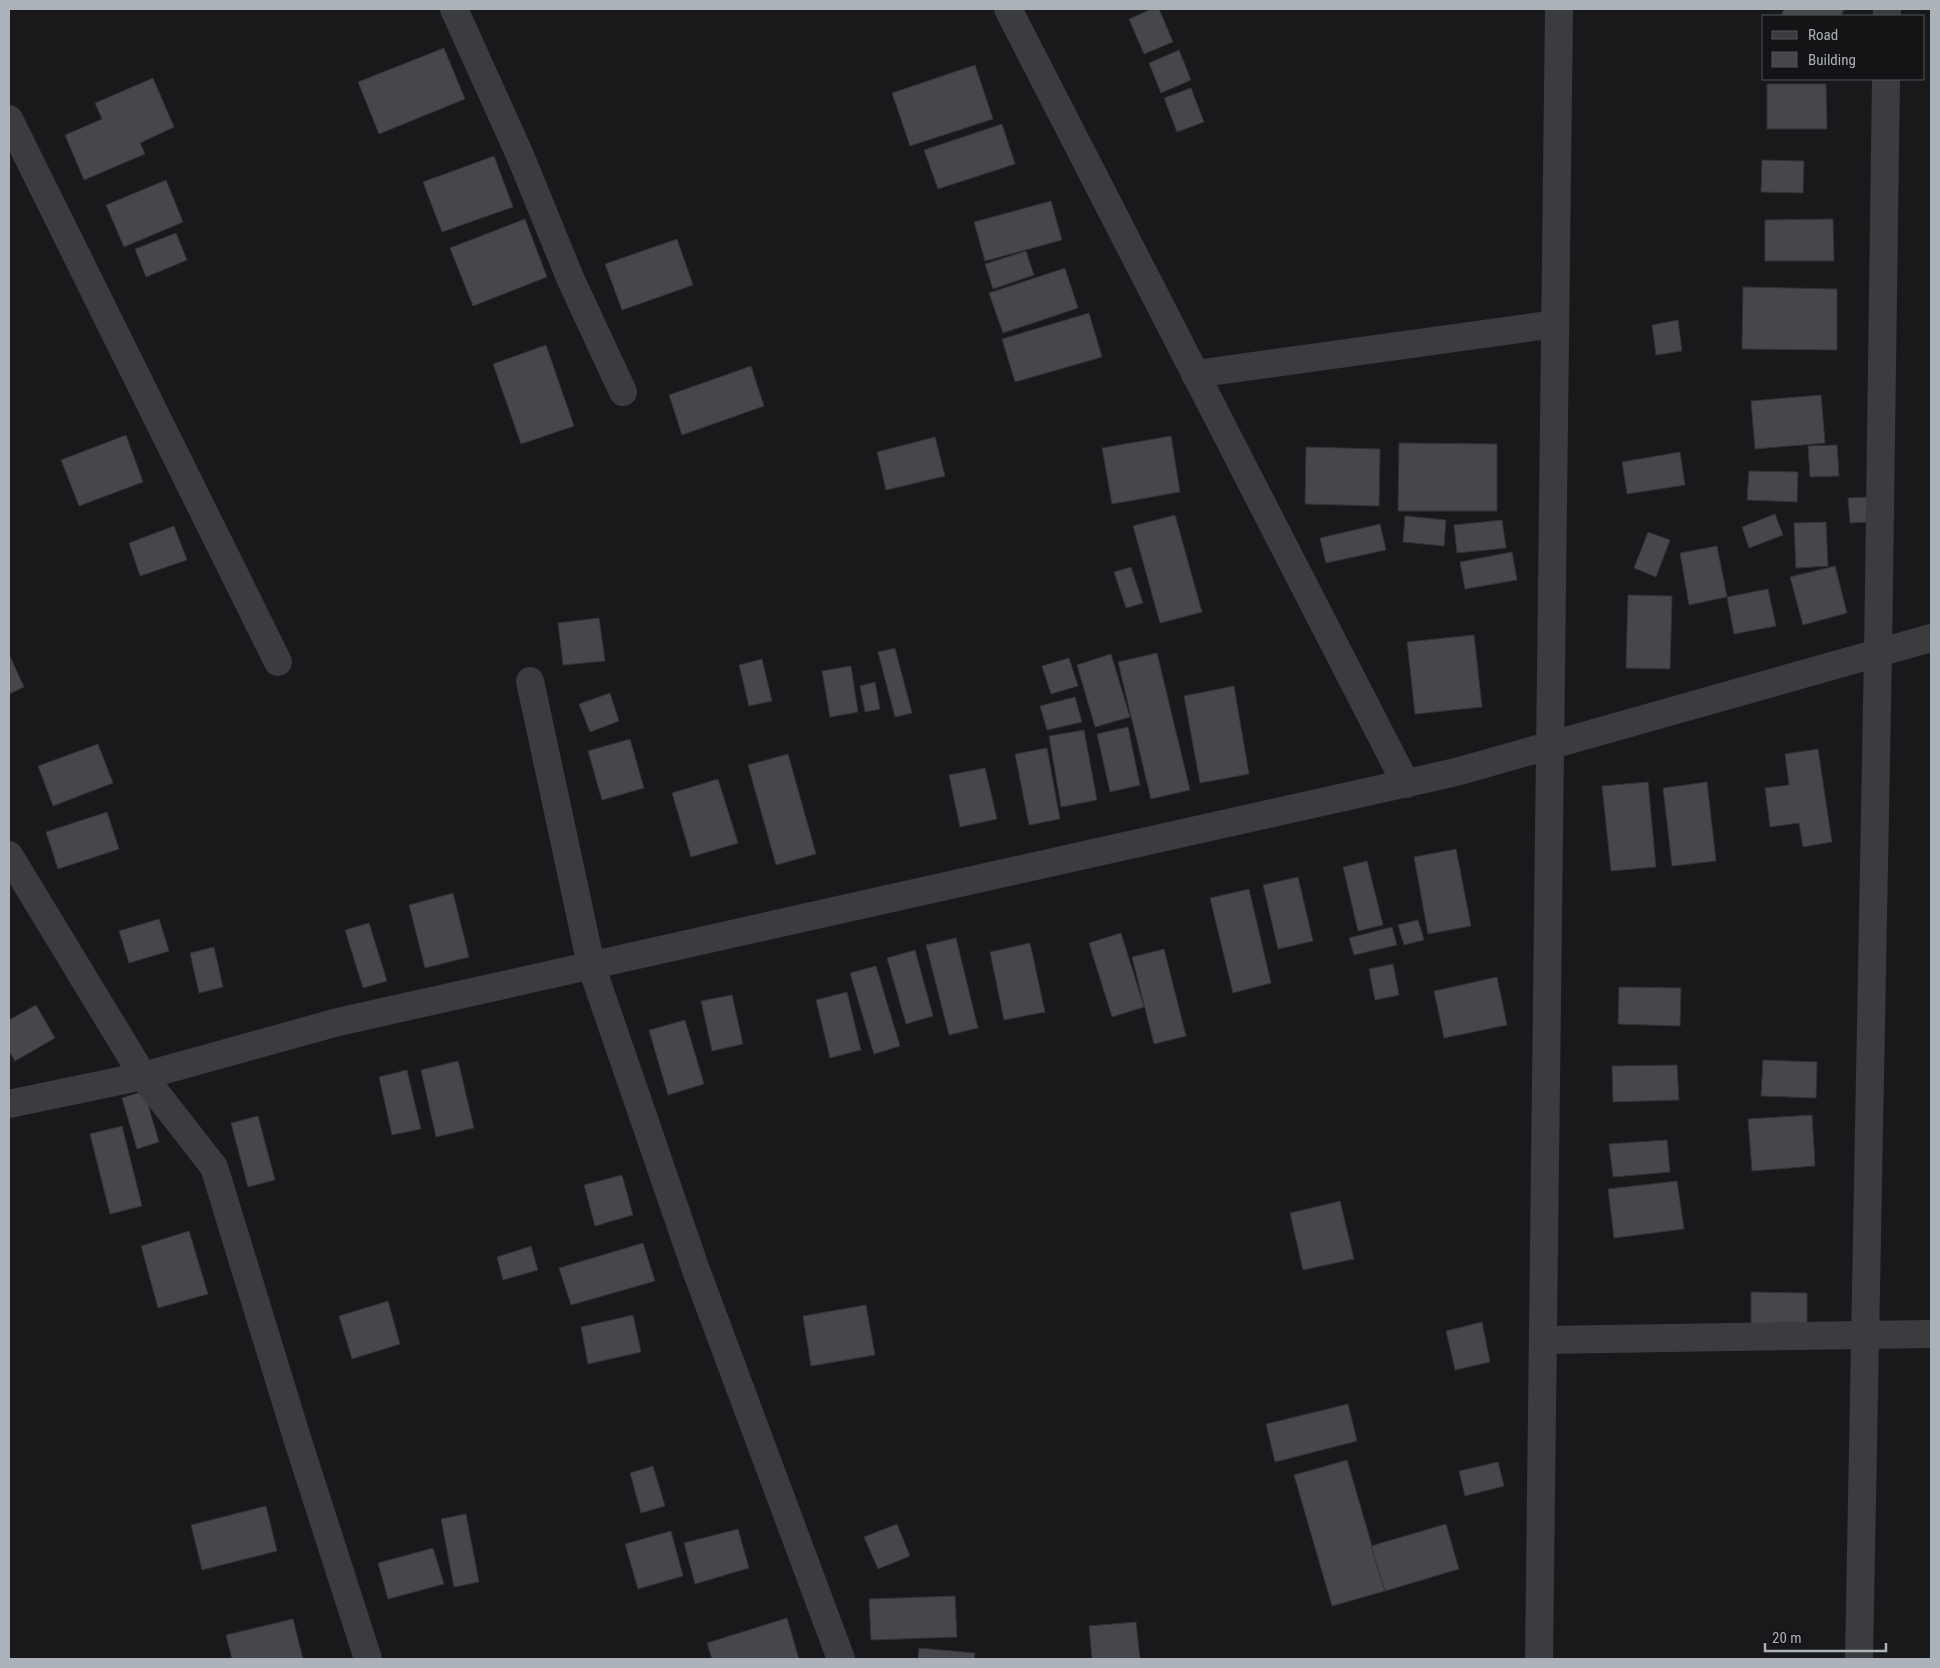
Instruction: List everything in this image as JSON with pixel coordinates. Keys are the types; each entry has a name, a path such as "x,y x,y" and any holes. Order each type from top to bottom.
{"street":[{"path":"454,9 519,153 571,280 623,392"},
{"path":"1008,9 1406,784"},
{"path":"1539,1659 1559,9"},
{"path":"1860,1659 1886,80"},
{"path":"9,119 278,662"},
{"path":"1195,374 1555,324"},
{"path":"9,1104 143,1076 338,1022 1456,772 1931,638"},
{"path":"530,681 591,965 696,1270 841,1659"},
{"path":"9,855 143,1076 214,1167 297,1438 368,1659"},
{"path":"1543,1340 1931,1334"}],"building":[{"path":"1152,9 1159,9 1173,42 1144,54 1129,19"},
{"path":"1784,9 1844,9 1841,15 1781,15"},
{"path":"444,48 465,99 379,134 358,82"},
{"path":"1179,50 1191,80 1161,93 1149,63"},
{"path":"975,65 993,119 910,146 892,93"},
{"path":"153,78 174,127 140,143 145,154 84,180 65,135 102,119 95,103"},
{"path":"1767,84 1826,84 1827,129 1767,129"},
{"path":"1191,88 1204,122 1177,132 1164,98"},
{"path":"1002,124 1015,164 938,189 924,150"},
{"path":"494,156 513,207 442,232 423,182"},
{"path":"1762,160 1804,161 1803,193 1761,192"},
{"path":"166,180 183,222 124,247 106,205"},
{"path":"1051,201 1062,240 985,261 974,222"},
{"path":"525,219 547,277 473,306 450,248"},
{"path":"1833,219 1834,261 1765,261 1765,220"},
{"path":"176,233 187,260 146,277 135,249"},
{"path":"677,239 693,285 622,310 605,264"},
{"path":"1026,251 1034,275 993,289 985,264"},
{"path":"1065,268 1078,308 1003,333 989,293"},
{"path":"1743,287 1837,289 1837,350 1742,349"},
{"path":"1089,313 1102,357 1015,382 1002,339"},
{"path":"1678,320 1682,351 1656,355 1652,325"},
{"path":"546,345 574,426 521,444 493,364"},
{"path":"751,366 764,406 682,435 669,395"},
{"path":"1821,395 1825,443 1755,449 1751,401"},
{"path":"126,435 143,482 79,506 61,460"},
{"path":"1171,436 1180,492 1112,504 1102,448"},
{"path":"935,437 945,476 886,490 877,452"},
{"path":"1399,443 1497,444 1497,511 1398,511"},
{"path":"1837,445 1839,476 1810,477 1808,446"},
{"path":"1306,447 1380,449 1379,506 1305,504"},
{"path":"1680,452 1685,485 1627,494 1622,462"},
{"path":"1749,471 1798,472 1797,502 1747,500"},
{"path":"1869,497 1871,522 1850,523 1848,498"},
{"path":"1775,514 1783,535 1749,548 1742,527"},
{"path":"1175,515 1202,612 1160,623 1133,526"},
{"path":"1405,516 1446,520 1444,546 1403,542"},
{"path":"1502,520 1506,548 1457,553 1454,525"},
{"path":"1826,522 1828,566 1796,568 1794,523"},
{"path":"1380,524 1386,550 1326,563 1320,538"},
{"path":"174,526 187,560 140,576 129,543"},
{"path":"1648,532 1670,540 1656,577 1634,568"},
{"path":"1717,546 1727,597 1689,605 1680,553"},
{"path":"1512,552 1517,580 1465,589 1460,562"},
{"path":"1835,566 1847,613 1803,625 1790,577"},
{"path":"1131,567 1143,603 1126,608 1114,572"},
{"path":"1768,589 1776,626 1734,634 1727,597"},
{"path":"1628,595 1672,596 1670,669 1626,668"},
{"path":"599,618 605,661 563,665 558,623"},
{"path":"1474,635 1482,707 1415,714 1407,642"},
{"path":"895,648 912,713 895,717 878,652"},
{"path":"1157,653 1190,790 1151,799 1118,662"},
{"path":"9,654 24,687 9,694"},
{"path":"1111,654 1130,717 1095,727 1077,665"},
{"path":"1069,658 1078,686 1051,694 1042,666"},
{"path":"762,659 772,701 749,706 739,665"},
{"path":"851,666 858,712 830,717 822,671"},
{"path":"875,682 880,709 865,712 860,686"},
{"path":"1234,686 1249,774 1200,783 1184,696"},
{"path":"610,693 619,721 590,732 579,704"},
{"path":"1075,697 1082,722 1047,730 1040,706"},
{"path":"1128,727 1140,785 1110,792 1097,734"},
{"path":"1084,730 1097,800 1061,807 1049,736"},
{"path":"630,739 644,788 602,800 588,751"},
{"path":"98,744 113,783 53,806 38,766"},
{"path":"1047,748 1060,819 1029,825 1015,754"},
{"path":"1818,749 1832,842 1803,847 1799,823 1770,827 1765,788 1789,785 1785,754"},
{"path":"788,754 816,854 776,865 748,765"},
{"path":"985,768 997,819 960,827 949,775"},
{"path":"718,779 738,843 691,857 672,793"},
{"path":"1648,782 1656,867 1611,871 1602,786"},
{"path":"1707,782 1716,861 1672,866 1663,788"},
{"path":"107,812 119,849 58,869 46,832"},
{"path":"1456,849 1471,926 1428,934 1414,857"},
{"path":"1367,861 1383,925 1358,931 1343,867"},
{"path":"1298,877 1313,941 1278,949 1263,885"},
{"path":"1249,889 1271,983 1233,993 1210,898"},
{"path":"453,893 469,957 425,968 409,905"},
{"path":"159,919 169,951 129,963 119,931"},
{"path":"1418,920 1424,940 1404,945 1398,925"},
{"path":"369,923 387,981 363,988 345,930"},
{"path":"1392,927 1397,945 1354,955 1349,938"},
{"path":"1121,933 1144,1007 1112,1017 1089,943"},
{"path":"956,938 978,1028 949,1035 926,945"},
{"path":"1030,943 1045,1012 1004,1020 990,952"},
{"path":"214,947 223,987 199,993 190,953"},
{"path":"1164,949 1186,1036 1154,1044 1132,957"},
{"path":"915,950 933,1016 906,1024 887,958"},
{"path":"1393,964 1399,995 1375,1000 1369,969"},
{"path":"876,966 900,1046 874,1054 850,973"},
{"path":"1497,977 1507,1025 1444,1038 1434,991"},
{"path":"1619,987 1681,988 1680,1026 1618,1024"},
{"path":"847,992 861,1050 830,1058 816,1000"},
{"path":"732,995 743,1044 712,1051 701,1001"},
{"path":"36,1005 55,1038 15,1061 9,1051 9,1020"},
{"path":"685,1020 704,1084 668,1095 649,1030"},
{"path":"1763,1060 1817,1062 1816,1098 1761,1096"},
{"path":"458,1061 474,1128 436,1137 421,1070"},
{"path":"1677,1065 1679,1100 1613,1102 1612,1066"},
{"path":"407,1070 421,1129 392,1135 379,1077"},
{"path":"144,1091 159,1142 137,1149 122,1098"},
{"path":"1812,1115 1815,1166 1752,1171 1748,1119"},
{"path":"258,1116 275,1180 248,1187 231,1123"},
{"path":"122,1126 142,1206 110,1214 90,1134"},
{"path":"1667,1140 1670,1172 1613,1177 1609,1144"},
{"path":"622,1175 633,1215 595,1226 584,1185"},
{"path":"1677,1181 1684,1229 1614,1238 1608,1189"},
{"path":"1340,1201 1354,1259 1303,1270 1290,1213"},
{"path":"189,1231 208,1294 158,1308 141,1246"},
{"path":"643,1243 655,1281 571,1305 559,1268"},
{"path":"531,1246 538,1270 503,1280 497,1257"},
{"path":"1751,1292 1807,1293 1807,1327 1751,1326"},
{"path":"388,1301 400,1344 352,1359 339,1316"},
{"path":"866,1305 875,1355 811,1366 803,1316"},
{"path":"633,1315 641,1352 588,1364 581,1327"},
{"path":"1482,1322 1490,1362 1455,1370 1446,1331"},
{"path":"1348,1404 1357,1441 1275,1462 1266,1424"},
{"path":"1347,1460 1385,1591 1332,1606 1294,1475"},
{"path":"1498,1462 1504,1486 1465,1496 1459,1471"},
{"path":"653,1466 665,1506 641,1513 630,1473"},
{"path":"266,1506 277,1551 202,1570 191,1525"},
{"path":"466,1514 479,1582 454,1587 441,1519"},
{"path":"897,1524 910,1556 878,1569 864,1537"},
{"path":"1446,1524 1459,1569 1385,1591 1371,1546"},
{"path":"738,1529 749,1568 695,1584 684,1543"},
{"path":"671,1531 683,1576 638,1589 625,1544"},
{"path":"433,1548 444,1584 388,1599 378,1563"},
{"path":"955,1596 957,1637 871,1640 869,1599"},
{"path":"787,1618 799,1659 712,1659 707,1643"},
{"path":"293,1619 303,1659 232,1659 226,1635"},
{"path":"1136,1622 1140,1659 1092,1659 1089,1626"},
{"path":"919,1648 975,1653 974,1659 918,1659"}]}
